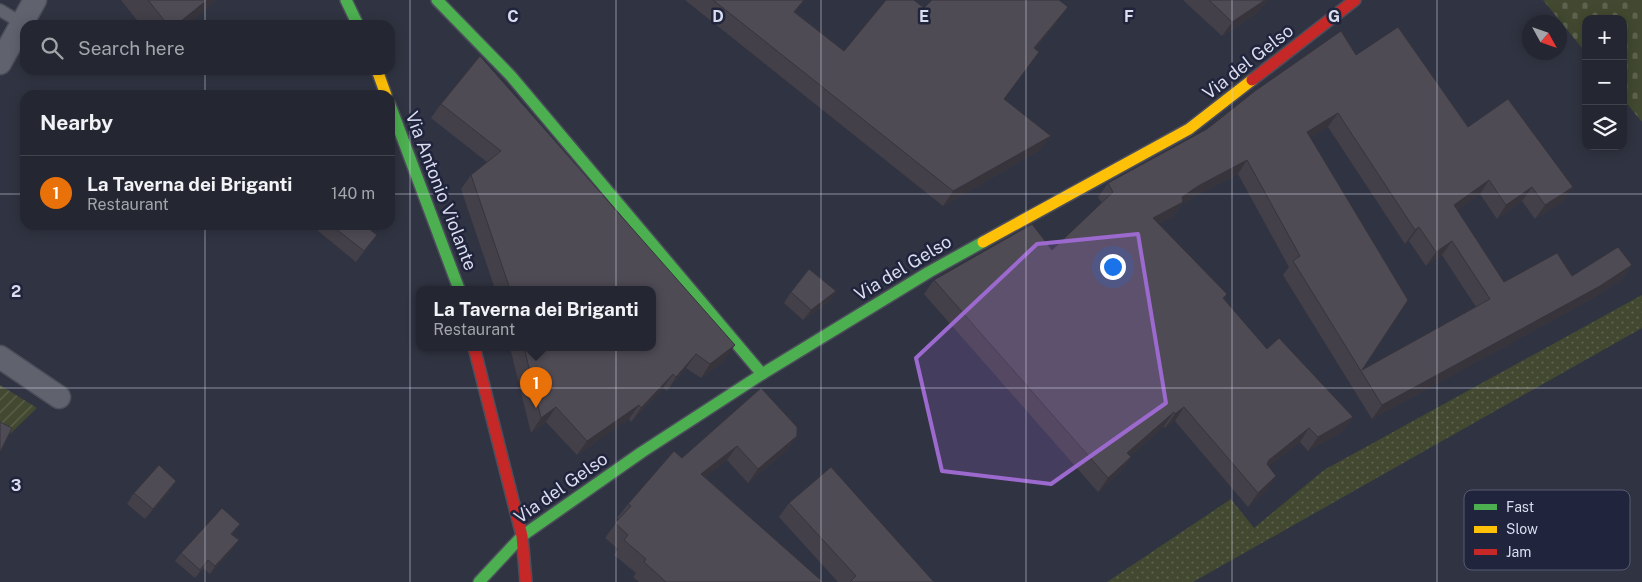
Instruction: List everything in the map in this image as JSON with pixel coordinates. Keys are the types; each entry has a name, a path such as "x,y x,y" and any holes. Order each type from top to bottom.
{"street":[{"path":"25,20 36,0"},
{"path":"346,0 356,20"},
{"path":"437,0 511,76 762,374"},
{"name":"Via del Gelso","path":"479,582 522,536 642,452 762,374 929,272 1189,130 1355,0"},
{"path":"0,63 20,29"},
{"name":"Via Antonio Violante","path":"379,75 384,90"},
{"name":"Via Antonio Violante","path":"395,119 459,286"},
{"path":"475,351 522,536 526,582"},
{"path":"0,357 59,397"}],"lane":[{"path":"0,10 20,22"}],"highlighted area":[{"path":"1138,234 1166,403 1051,484 942,471 916,358 1037,244"}],"green space":[{"path":"1543,0 1642,0 1642,122 1627,104 1627,15 1582,15 1582,48 1567,30 1567,15 1555,15"},
{"path":"1642,295 1642,328 1193,582 1107,582 1231,499 1254,528 1324,470"},
{"path":"0,385 37,408 10,434 0,429"}],"building":[{"path":"148,0 207,0 182,20 164,20"},
{"path":"713,0 804,0 794,12 844,51 886,0 914,0 924,8 932,0 1059,0 1068,7 1034,48 1039,52 1004,99 1051,136 953,191"},
{"path":"1209,0 1265,0 1232,22"},
{"path":"1398,27 1468,127 1508,99 1573,187 1545,205 1532,187 1506,205 1489,180 1454,205 1504,282 1557,253 1572,276 1618,247 1632,265 1600,286 1382,405 1293,261 1300,256 1247,160 1198,186 1182,197 1183,202 1153,218 1227,294 1223,298 1267,349 1279,338 1353,417 1318,437 1309,428 1269,460 1267,464 1276,476 1258,493 1184,407 1175,414 1174,412 1127,453 1131,457 1108,478 934,280 1032,224 1052,250 1113,192 1108,183 1207,129 1255,91 1341,31 1356,55","holes":["1338,113 1415,230 1419,227 1436,252 1452,241 1490,299 1362,370 1408,300 1307,132"]},
{"path":"480,56 735,345 710,364 696,354 676,377 673,374 641,408 639,405 587,441 556,407 541,418 525,351 656,351 656,286 509,286 471,175 501,151 441,104"},
{"path":"337,230 370,230 377,235 364,251"},
{"path":"809,269 836,291 811,310 791,292"},
{"path":"761,388 797,427 797,436 758,469 737,446 701,474 823,582 666,582 644,562 646,559 624,540 628,535 615,523 631,506 628,504 674,451 682,458"},
{"path":"0,422 12,428 0,452"},
{"path":"159,465 176,481 153,509 134,493"},
{"path":"831,467 934,582 850,582 856,576 789,503"},
{"path":"222,508 240,524 231,534 239,540 215,566 208,560 200,570 181,553"}],"traffic: fast":[{"path":"346,0 356,20"},
{"path":"437,0 511,76 762,374"},
{"path":"395,118 458,286"},
{"path":"479,582 522,536 642,452 762,374 929,272 983,242"}],"traffic: slow":[{"path":"379,75 384,90"},
{"path":"983,242 1189,129 1252,80"}],"traffic: jam":[{"path":"1252,80 1355,0"},
{"path":"475,351 522,536 526,582"}],"place":[{"name":"La Taverna dei Briganti","path":"536,408"}]}
